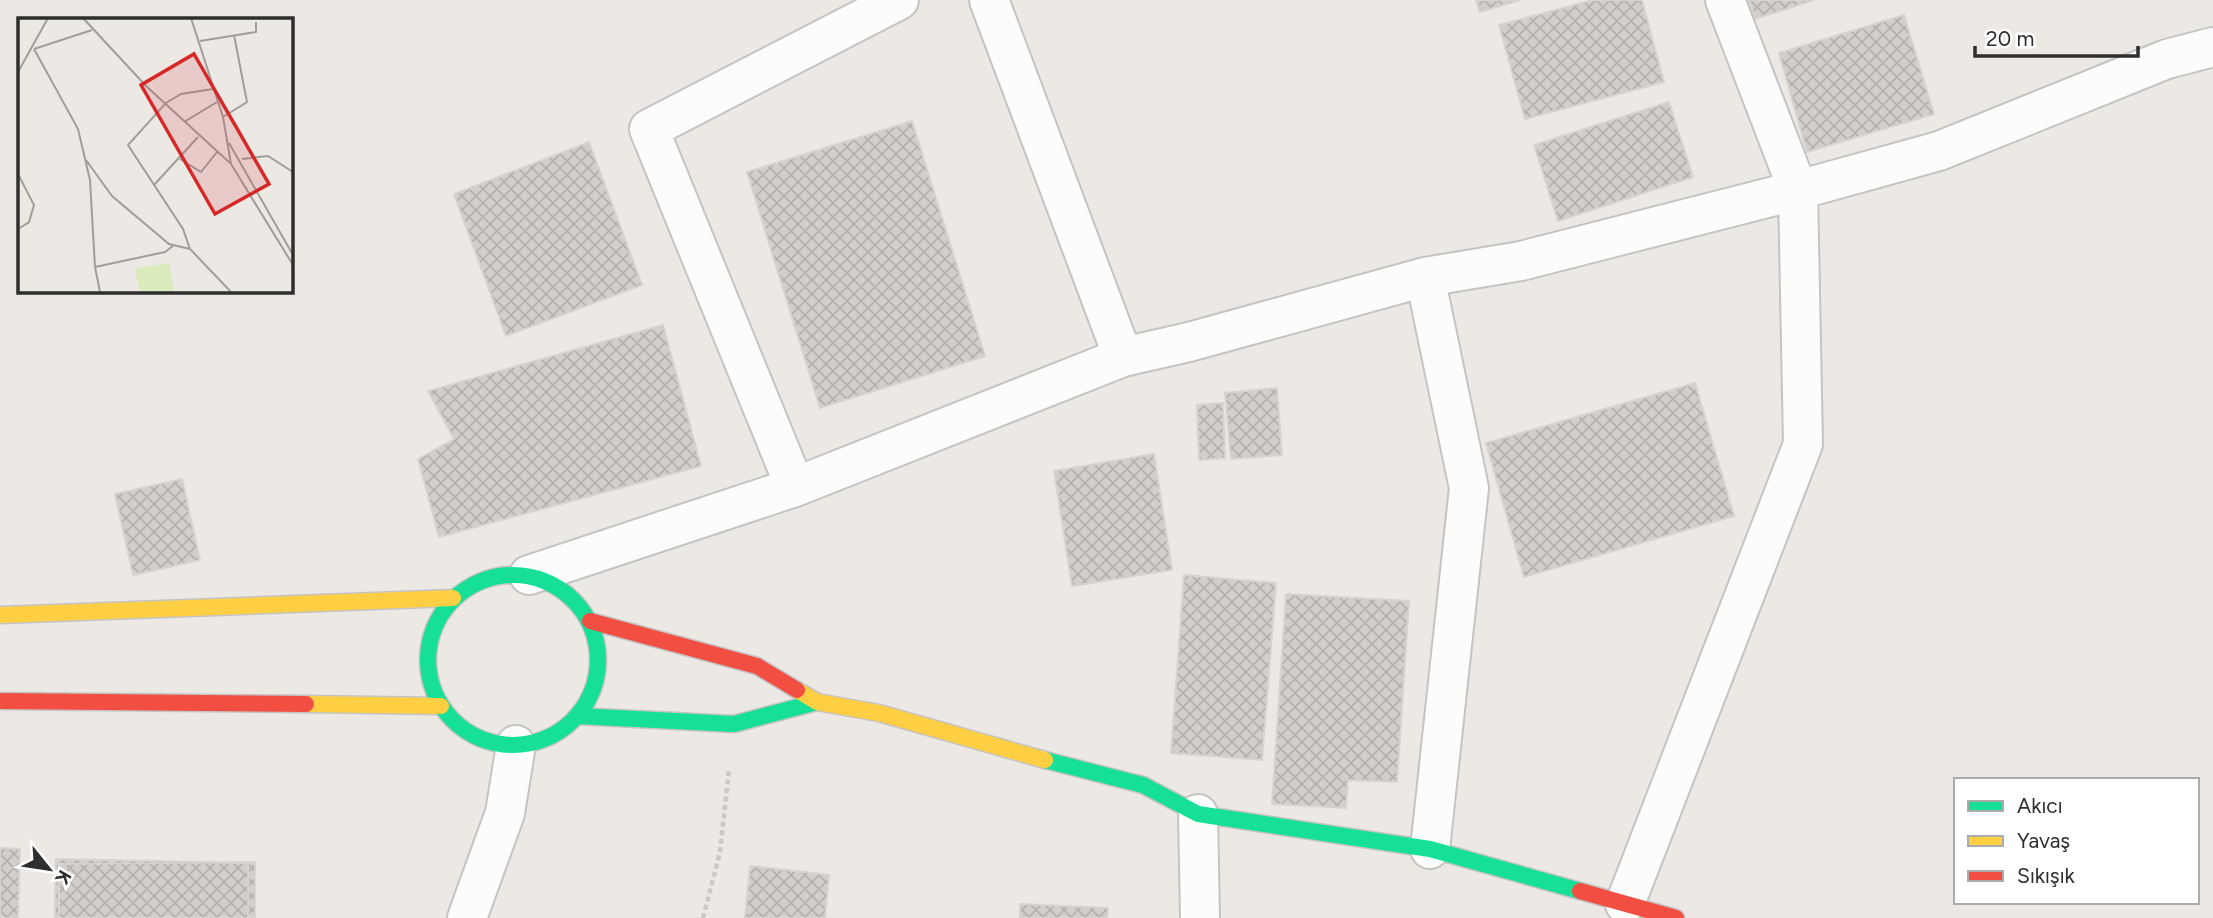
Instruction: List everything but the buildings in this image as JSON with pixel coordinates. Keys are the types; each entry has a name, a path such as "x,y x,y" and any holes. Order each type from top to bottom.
{"street":[{"path":"795,487 649,129 899,0"},
{"path":"989,0 1123,357"},
{"path":"1625,904 1803,444 1798,190 1726,0"},
{"path":"529,575 795,487 1123,357 1189,342 1425,277 1521,261 1939,151 2167,59 2213,47"},
{"path":"1425,277 1469,488 1430,849"},
{"path":"505,575 529,575 554,583 575,600 590,621 598,646 598,671 592,695 577,716 560,732 538,742 516,745 486,741 461,728 441,706 429,679 427,650 436,622 453,598 477,582 505,575"},
{"path":"0,615 453,598"},
{"path":"590,621 757,666 817,702 879,713 1143,786 1198,814 1430,849 1675,918"},
{"path":"0,701 441,706"},
{"path":"577,716 734,724 817,702"},
{"path":"467,918 505,813 516,745"},
{"path":"1198,814 1200,918"}],"path":[{"path":"703,918 720,852 734,724"}],"traffic: fast":[{"path":"513,575 546,581 573,600 592,627 598,660 592,693 573,720 546,739 513,745 480,739 453,720 434,693 428,660 434,627 453,600 480,581 513,575"},
{"path":"577,716 734,724 817,702"},
{"path":"1045,760 1143,785 1198,814 1430,849 1580,891"}],"traffic: slow":[{"path":"0,615 453,598"},
{"path":"797,690 817,702 879,713 1045,760"},
{"path":"306,704 441,706"}],"traffic: jam":[{"path":"590,621 757,666 797,690"},
{"path":"0,701 306,704"},
{"path":"1580,891 1676,918"}]}
